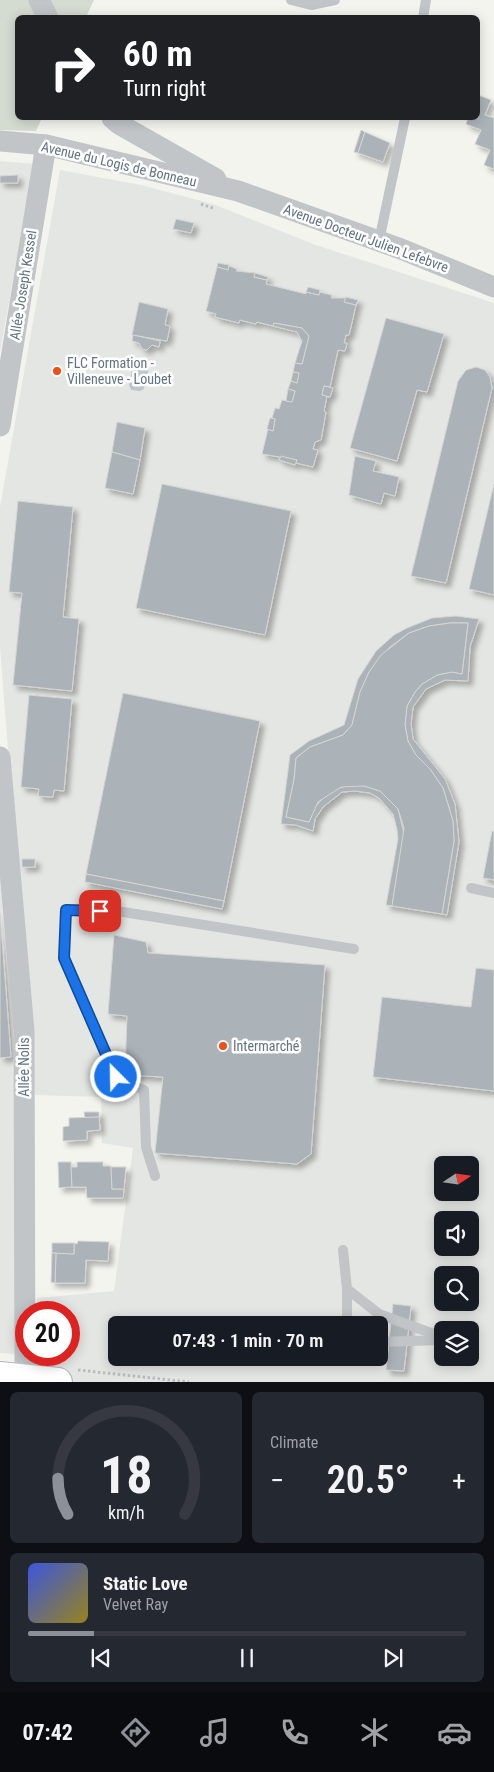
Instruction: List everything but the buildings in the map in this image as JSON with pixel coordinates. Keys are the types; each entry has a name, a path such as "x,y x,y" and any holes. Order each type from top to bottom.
{"main road":[{"path":"12,1377 66,1376"}],"street":[{"path":"39,0 46,15"},
{"path":"114,120 238,191"},
{"name":"Avenue du Logis de Bonneau","path":"0,141 46,145 238,191"},
{"name":"Allée Joseph Kessel","path":"0,426 46,145"},
{"name":"Avenue Docteur Julien Lefebvre","path":"238,191 379,241 494,287"},
{"name":"Allée Nolis","path":"0,757 24,1031 12,1377"}],"lane":[{"path":"291,0 311,6 335,0"},
{"path":"424,15 426,0"},
{"path":"379,241 405,120"},
{"path":"471,888 494,892"},
{"path":"155,1176 146,1147 144,1090 116,1077 64,958 66,910 117,911 354,949"},
{"path":"343,1250 347,1289 347,1316"},
{"path":"347,1289 379,1314 434,1335"},
{"path":"388,1341 434,1339"}],"path":[{"path":"66,1376 189,1382"}],"shaded area":[{"path":"0,0 94,0 87,15 15,15 15,120 41,120 36,131 0,130"},
{"path":"0,161 34,164 0,352"},
{"path":"60,170 141,185 213,204 316,245 494,303 494,1382 43,1382 39,1366 80,1366 80,1301 37,1301 37,1298 114,1291 133,1148 102,1143 101,1097 35,1095 0,647 0,507"},
{"path":"141,361 149,368 144,389 140,391 131,390 129,385 133,365"},
{"path":"0,871 14,1077 17,1299 15,1301 14,1354 0,1353"}],"place":[{"name":"FLC Formation - Villeneuve - Loubet","path":"57,371"},
{"name":"Intermarché","path":"223,1046"}],"route":[{"path":"100,911 66,910 64,958 116,1077"}]}
